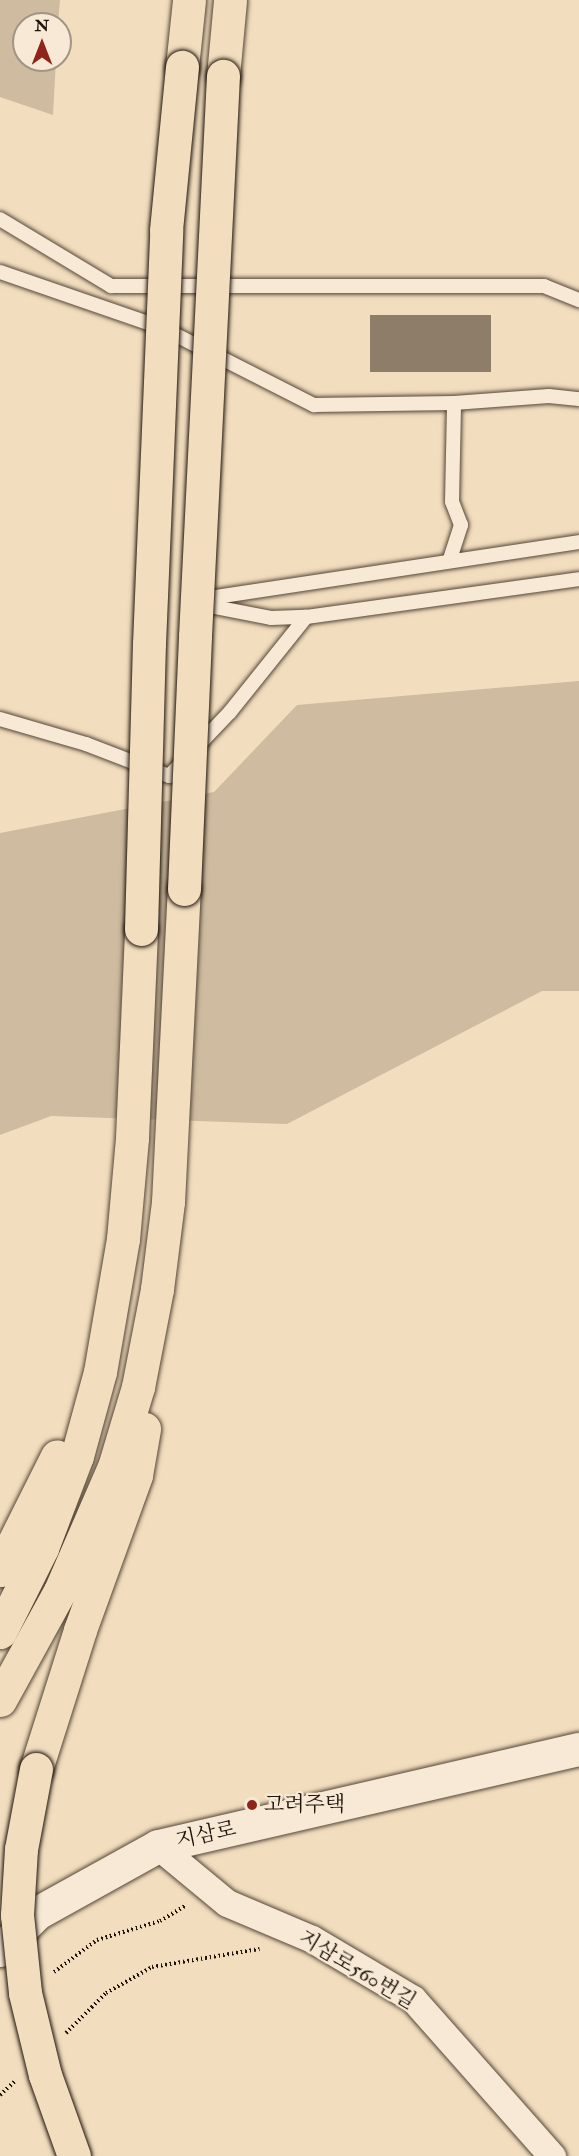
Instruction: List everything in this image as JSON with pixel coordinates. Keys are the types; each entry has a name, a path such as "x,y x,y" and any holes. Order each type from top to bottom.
{"main road":[{"path":"0,1632 42,1548 77,1456 100,1372 123,1239 132,1138 141,929 149,644 166,230 189,0"},
{"path":"74,2156 45,2075 25,1994 17,1915 21,1849 36,1769 80,1630 136,1475 153,1381 157,1289 177,1082 195,636 223,76 230,0"},
{"path":"0,1700 60,1592 114,1467 138,1387 157,1289"},
{"path":"0,1570 100,1372"}],"street":[{"name":"지삼로","path":"0,1950 37,1912 158,1846 579,1749"},
{"name":"지삼로560번길","path":"158,1846 227,1903 312,1939 413,1999 552,2156"}],"lane":[{"path":"0,219 111,286 544,286 579,300"},
{"path":"0,272 160,327 314,405 454,403 549,396 579,399"},
{"path":"450,559 461,525 452,502 454,403"},
{"path":"579,542 450,559 187,602 271,618 306,617 579,579"},
{"path":"0,718 86,744 169,776 231,712 306,617"}],"path":[{"path":"52,1975 97,1940 160,1921 212,1890"},
{"path":"60,2039 106,1994 152,1967 312,1939"},
{"path":"0,2095 18,2078"}],"shaded area":[{"path":"0,0 60,0 59,12 12,12 12,72 55,72 53,115 0,97"},
{"path":"579,681 579,991 542,991 287,1124 51,1116 0,1135 0,833 214,792 297,705"}],"building":[{"path":"370,315 491,315 491,372 370,372"}],"place":[{"name":"고려주택","path":"252,1805"}]}
